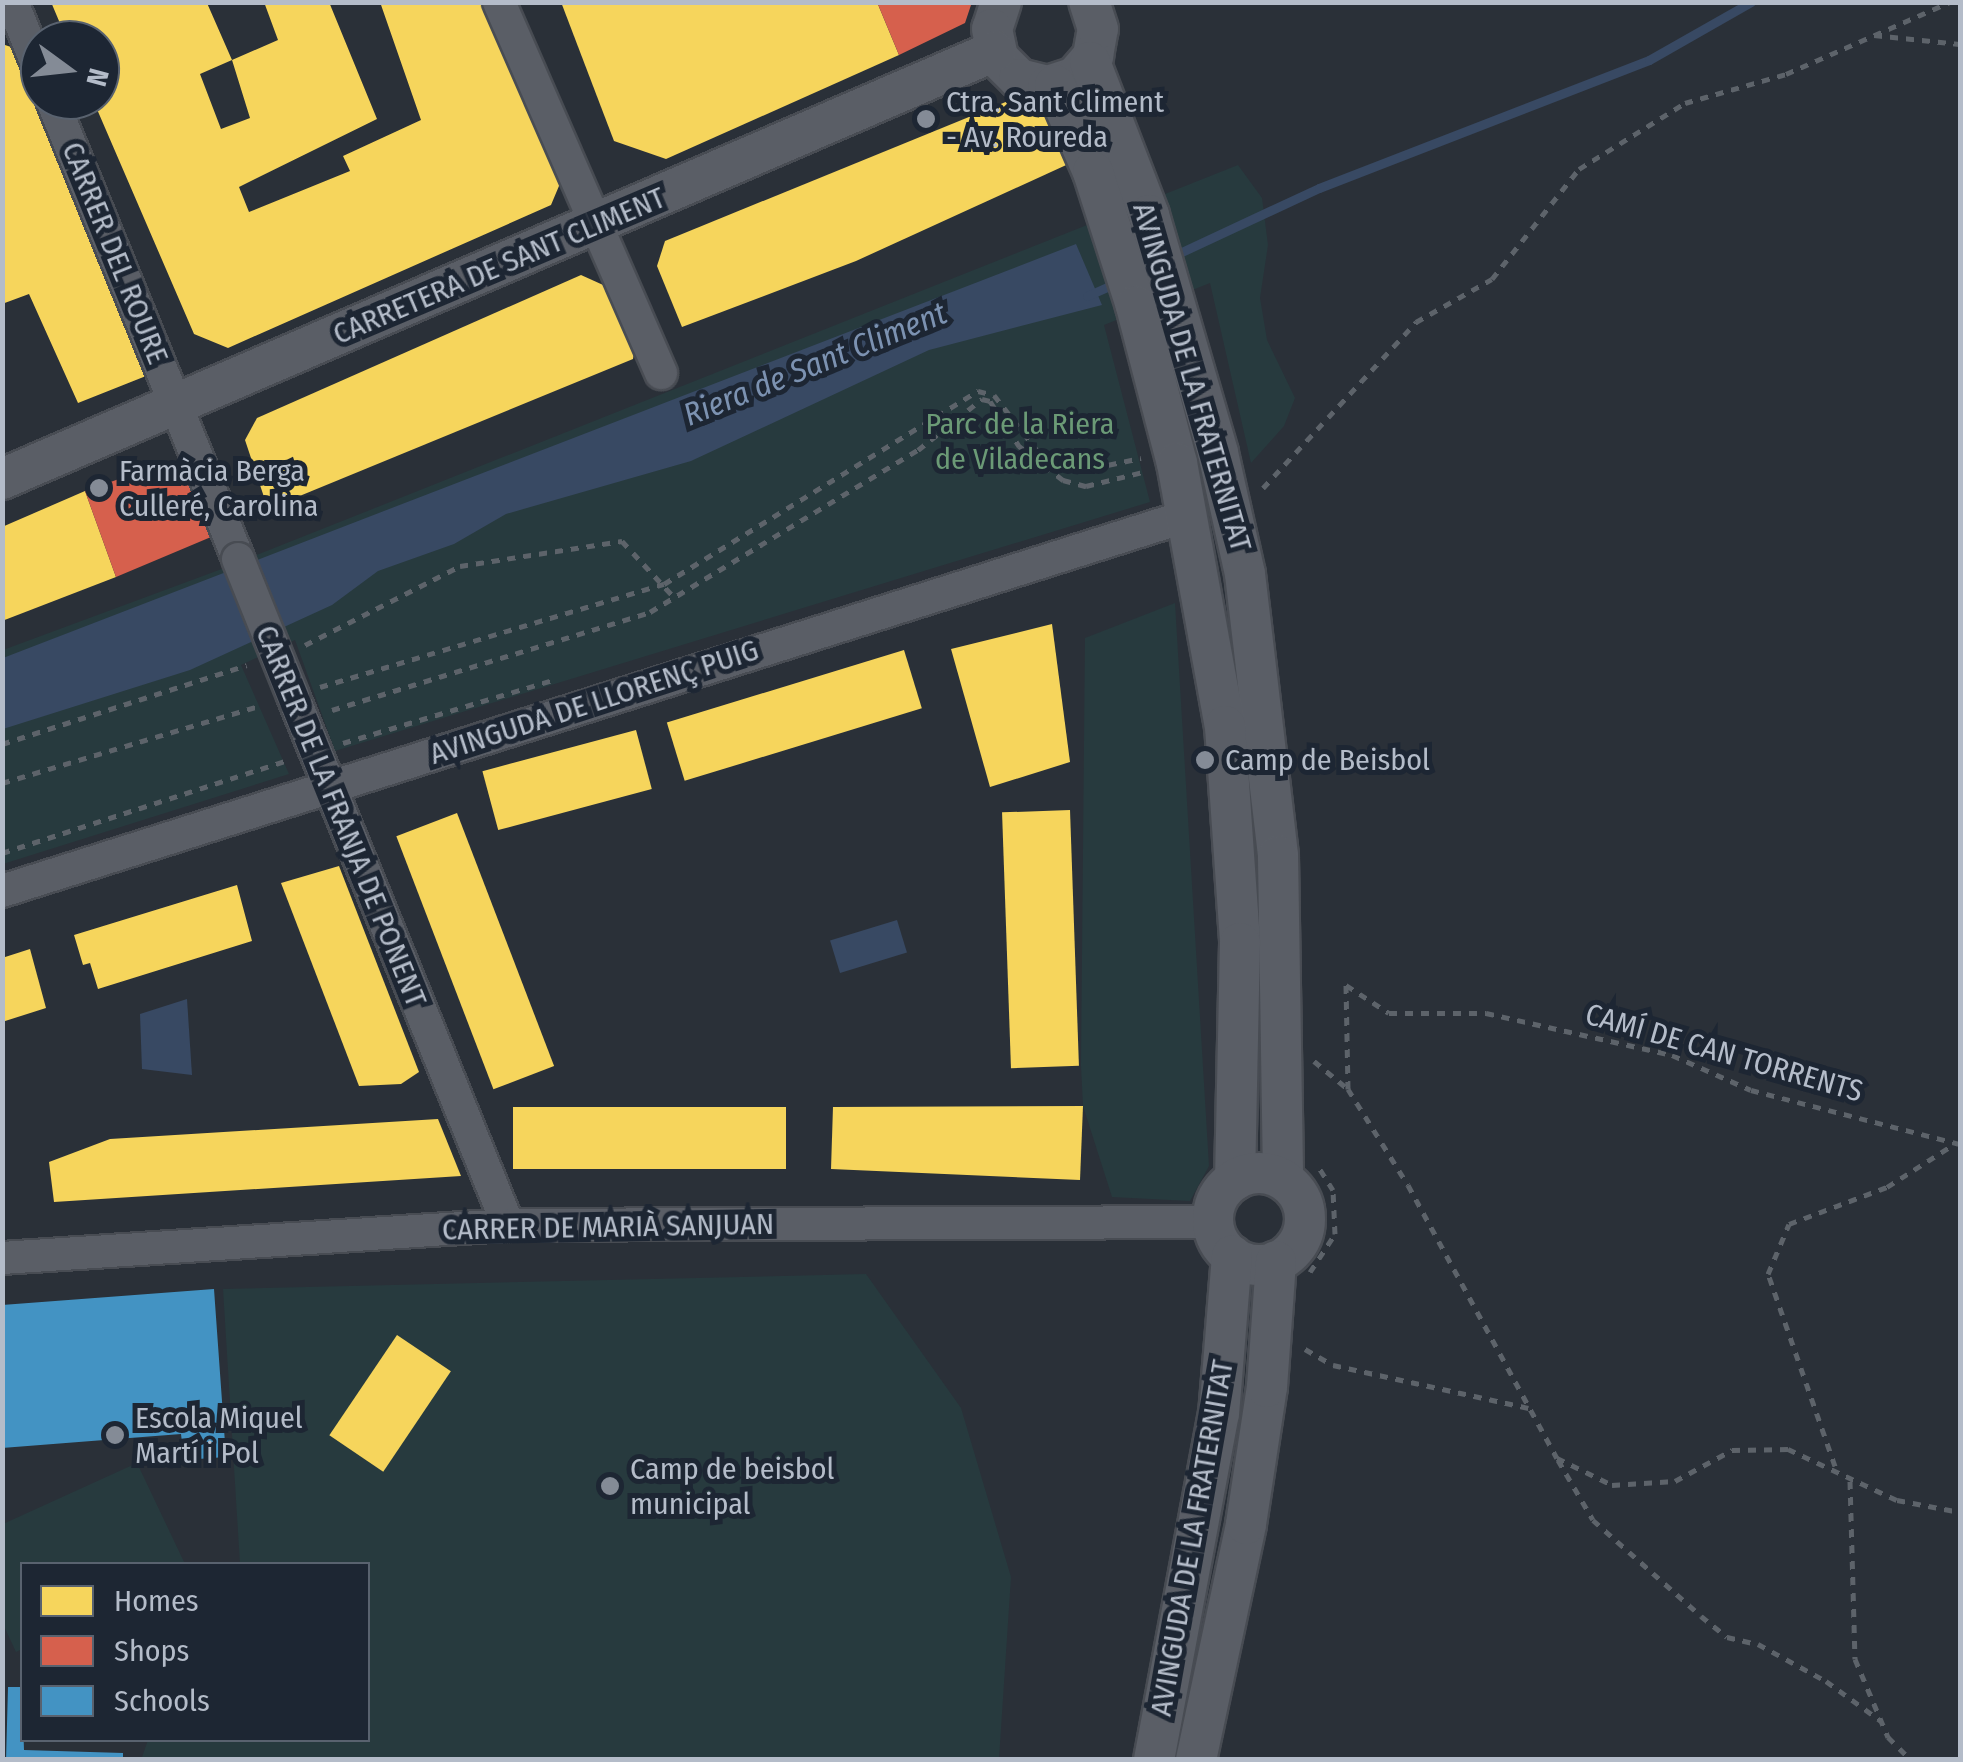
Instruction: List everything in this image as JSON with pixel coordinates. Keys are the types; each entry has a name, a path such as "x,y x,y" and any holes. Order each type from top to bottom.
{"street":[{"path":"499,2 593,227 661,373"},
{"path":"1001,2 992,29 995,51 1018,79 1055,85 1090,62 1098,29 1097,5"},
{"name":"CARRETERA DE SANT CLIMENT","path":"2,479 995,51"},
{"name":"AVINGUDA DE LA FRATERNITAT","path":"1090,62 1154,300 1236,521 1270,747 1300,1169"},
{"name":"AVINGUDA DE LA FRATERNITAT","path":"1055,85 1130,220"},
{"name":"CARRER DEL ROURE","path":"60,120 174,406"},
{"name":"AVINGUDA DE LA FRATERNITAT","path":"1154,300 1235,818 1240,1028 1235,1180"},
{"name":"CARRER DE LA FRANJA DE PONENT","path":"174,406 298,700 328,786 508,1225"},
{"name":"AVINGUDA DE LLORENÇ PUIG","path":"2,891 1187,516"},
{"path":"1300,1169 1298,1194 1305,1222 1288,1272 1253,1264 1223,1239 1218,1198 1235,1180 1300,1169"},
{"name":"CARRER DE MARIÀ SANJUAN","path":"2,1258 508,1225 1223,1239"},
{"name":"AVINGUDA DE LA FRATERNITAT","path":"1154,1760 1219,1414 1223,1239"},
{"name":"AVINGUDA DE LA FRATERNITAT","path":"1196,1760 1252,1485 1288,1272"}],"path":[{"path":"1236,521 1416,322 1492,279 1579,169 1684,104 1786,74 1950,2"},
{"path":"1872,35 1960,44"},
{"path":"2,784 298,700 664,584 978,391 994,395 1040,454 1061,462 1093,468 1150,456"},
{"path":"298,700 608,630 673,596 918,450 982,399 990,401 1040,466 1075,486 1150,470"},
{"path":"302,647 460,566 622,541 673,596"},
{"path":"2,744 266,659"},
{"path":"2,852 315,751"},
{"name":"CAMÍ DE CAN TORRENTS","path":"1348,1089 1346,985 1389,1013 1486,1013 1672,1055 1751,1090 1959,1144"},
{"path":"1308,1056 1348,1089 1593,1520 1726,1637 1758,1644 1826,1681 1881,1721"},
{"path":"1835,1466 1768,1274 1789,1224 1887,1187 1959,1144"},
{"path":"1288,1272 1335,1234 1333,1190 1300,1169"},
{"path":"1298,1339 1333,1366 1528,1408"},
{"path":"1557,1458 1612,1485 1676,1481 1732,1450 1788,1449 1835,1466 1850,1481 1897,1500 1960,1512"},
{"path":"1850,1481 1855,1659 1881,1721 1911,1760"}],"green space":[{"name":"Parc de la Riera de Viladecans","path":"1238,165 1262,198 1268,245 1260,298 1267,340 1295,398 1284,426 1251,463 1210,283 1104,325 1150,502 335,751 295,640 241,665 289,774 3,864 3,650 219,570"},
{"path":"1175,603 1209,1166 1190,1201 1112,1197 1083,1106 1081,1066 1085,638"},
{"name":"Camp de beisbol municipal","path":"866,1274 961,1408 1011,1577 999,1759 141,1760 147,1742 370,1742 370,1562 240,1562 223,1289"},
{"path":"137,1463 184,1562 20,1562 20,1650 16,1652 3,1624 3,1524"}],"water":[{"path":"1076,244 1102,305 929,350 691,461 506,514 454,544 378,571 332,605 190,670 3,729 3,658"},
{"path":"897,920 907,953 840,973 830,940"},
{"path":"187,999 192,1075 142,1069 140,1014"}],"building: Homes":[{"path":"51,2 207,3 232,60 278,40 264,2 329,2 377,119 239,187 249,212 350,171 343,156 421,120 380,2 491,2 564,174 551,205 228,348 194,334 102,120 120,120 120,20 59,20","holes":["232,60 250,118 221,129 200,74"]},
{"path":"561,2 877,2 899,55 666,159 614,141"},
{"path":"2,44 14,48 20,63 20,120 43,120 146,376 78,403 29,294 2,304"},
{"path":"1013,99 1055,113 1075,161 856,261 682,327 657,266 665,241"},
{"path":"581,275 612,289 635,345 633,359 268,509 245,440 257,418"},
{"path":"85,491 116,577 2,621 2,527"},
{"path":"1052,624 1070,762 990,787 951,649"},
{"path":"904,650 922,708 685,781 667,723"},
{"path":"636,730 652,789 498,830 482,771"},
{"path":"1070,810 1079,1066 1011,1068 1002,812"},
{"path":"457,813 554,1066 493,1089 396,836"},
{"path":"339,866 419,1072 401,1084 359,1086 281,883"},
{"path":"237,885 252,941 98,989 90,963 83,965 74,935"},
{"path":"30,949 46,1008 2,1022 2,958"},
{"path":"1083,1106 1080,1180 831,1169 833,1107"},
{"path":"513,1107 786,1107 786,1169 513,1169"},
{"path":"438,1119 461,1176 54,1202 49,1162 110,1139"},
{"path":"397,1335 451,1371 383,1472 329,1435"}],"building: Shops":[{"path":"877,2 972,2 965,23 899,55"},
{"path":"167,462 186,472 211,537 116,577 85,491"}],"building: Schools":[{"path":"214,1289 226,1457 184,1460 181,1434 2,1448 2,1305"},
{"path":"8,1687 20,1687 20,1742 24,1742 24,1750 123,1753 123,1760 6,1760"}],"waterway":[{"name":"Riera de Sant Climent","path":"1173,256 1319,188 1649,60 1751,2"},
{"name":"Riera de Sant Climent","path":"1087,296 1118,282"}],"place":[{"name":"Ctra. Sant Climent - Av. Roureda","path":"926,119"},
{"name":"Farmàcia Berga Culleré, Carolina","path":"99,488"},
{"name":"Camp de Beisbol","path":"1205,760"},
{"name":"Escola Miquel Martí i Pol","path":"115,1435"},
{"name":"Camp de beisbol municipal","path":"610,1486"}]}
